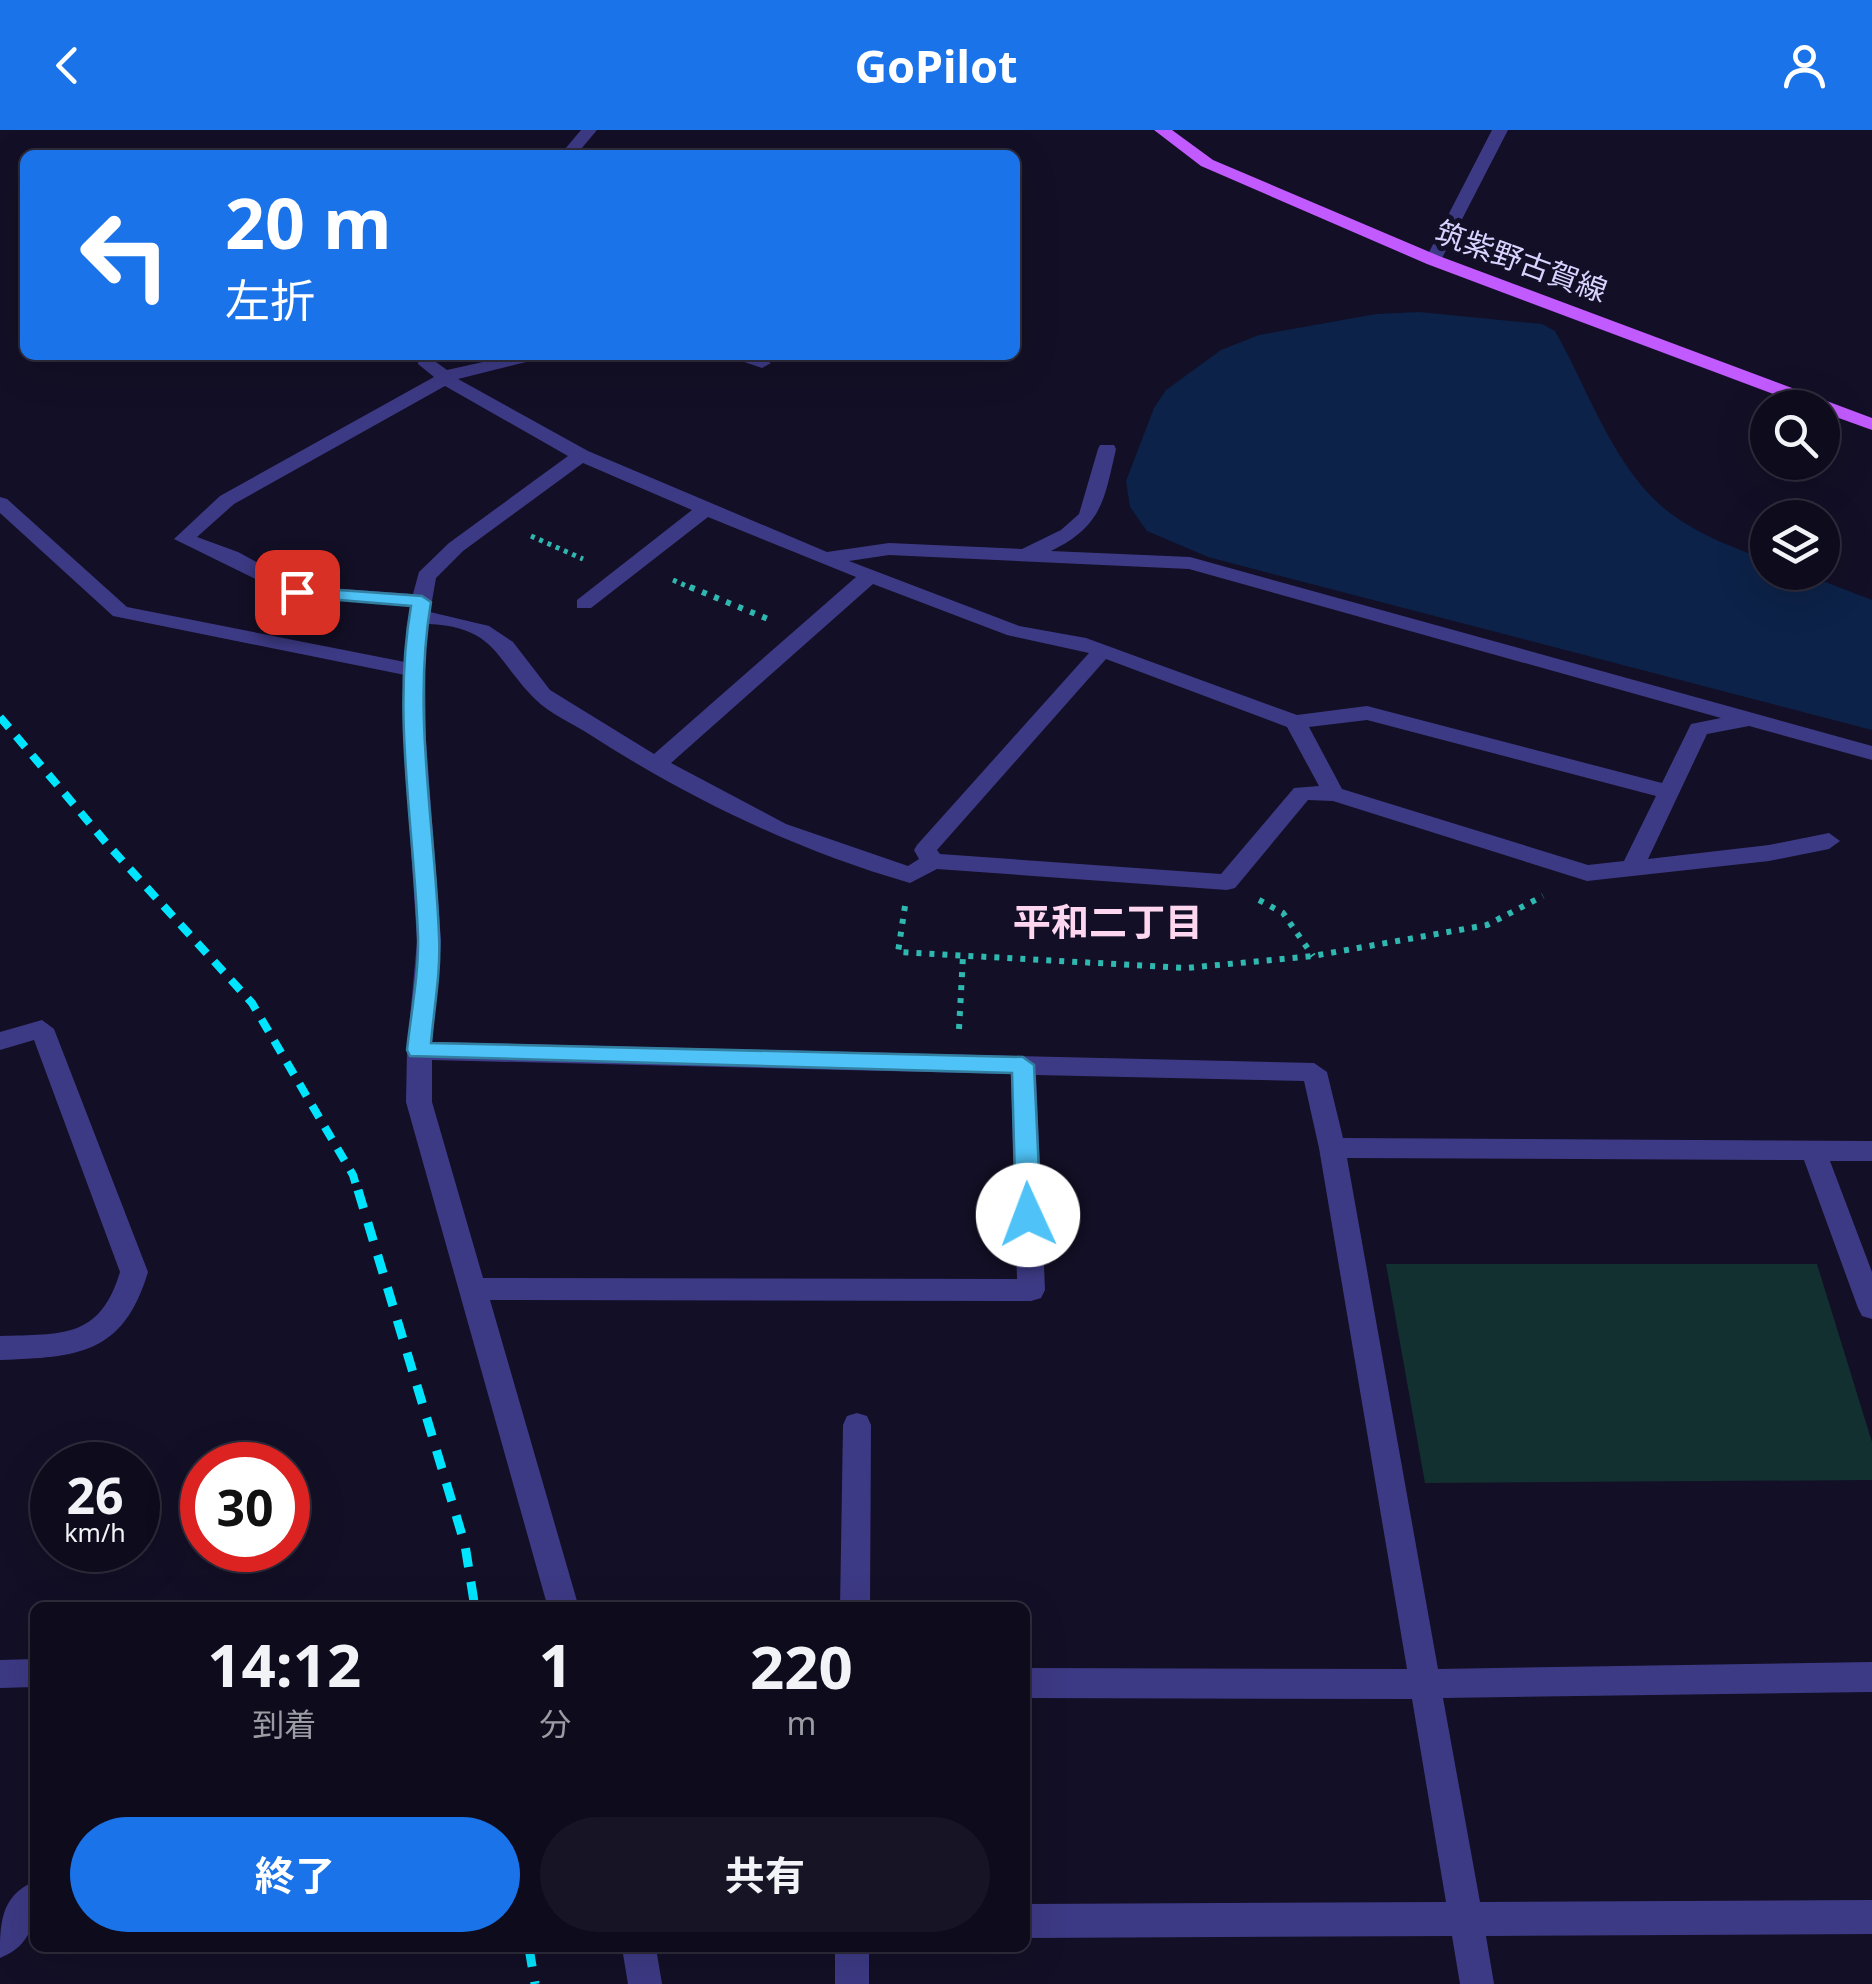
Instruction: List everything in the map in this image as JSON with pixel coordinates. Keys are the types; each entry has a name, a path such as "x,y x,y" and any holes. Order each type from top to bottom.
{"main road":[{"name":"筑紫野古賀線","path":"1162,130 1207,163 1433,260 1872,424"}],"street":[{"path":"572,150 588,130"},
{"path":"1433,260 1500,130"},
{"path":"427,360 427,364 444,378 581,454 1014,631 1102,651 1295,722 1368,713 1668,792"},
{"path":"517,360 461,370 444,378 227,500 184,539 231,556 297,592 420,610 482,630 506,646 543,695 656,764 778,828 910,875 933,861 1228,882 1302,793 1334,794 1586,873 1769,853 1829,841"},
{"path":"751,360 762,363"},
{"path":"1024,556 1079,530 1094,507 1107,450"},
{"path":"562,1602 419,1102 418,1050 429,940 415,668 426,576 581,454"},
{"path":"0,503 120,612 394,669 415,668"},
{"path":"584,604 706,508"},
{"path":"827,557 889,549 1190,563 1872,753"},
{"path":"656,764 871,575"},
{"path":"933,861 926,850 1102,651"},
{"path":"1632,868 1699,729 1751,719"},
{"path":"1295,722 1334,794"},
{"path":"0,1040 42,1029 134,1272 127,1304 101,1333 68,1345 0,1348"},
{"path":"418,1050 1314,1072 1332,1148 1478,1984"},
{"path":"474,1289 1031,1290 1023,1065"},
{"path":"1332,1148 1872,1151"},
{"path":"1814,1151 1872,1308"},
{"path":"855,1602 856,1425"},
{"path":"0,1674 30,1672"},
{"path":"1030,1683 1425,1684 1872,1677"},
{"path":"0,1941 30,1904"},
{"path":"1030,1921 1872,1916"},
{"path":"640,1952 645,1984"},
{"path":"852,1952 852,1984"}],"path":[{"path":"494,519 804,633"},
{"path":"910,875 898,952 1187,968 1314,956 1487,924 1586,873"},
{"path":"1228,882 1283,913 1314,956"},
{"path":"957,1064 964,956"}],"green space":[{"path":"1386,1264 1817,1264 1872,1442 1872,1480 1425,1483"}],"water":[{"path":"1419,312 1542,324 1555,331 1613,444 1641,485 1670,513 1696,530 1750,553 1750,590 1840,588 1872,600 1872,730 1208,557 1147,531 1130,507 1126,481 1154,408 1166,390 1221,350 1259,335 1376,314"}],"railway":[{"path":"0,717 108,845 252,1003 353,1175 358,1192"},
{"path":"358,1190 465,1545 474,1602"},
{"path":"530,1952 535,1984"}],"district":[{"name":"平和二丁目","path":"1108,923"}],"route":[{"path":"297,592 422,602 415,638 415,741 429,940 418,1050 1023,1065 1028,1215"}]}
